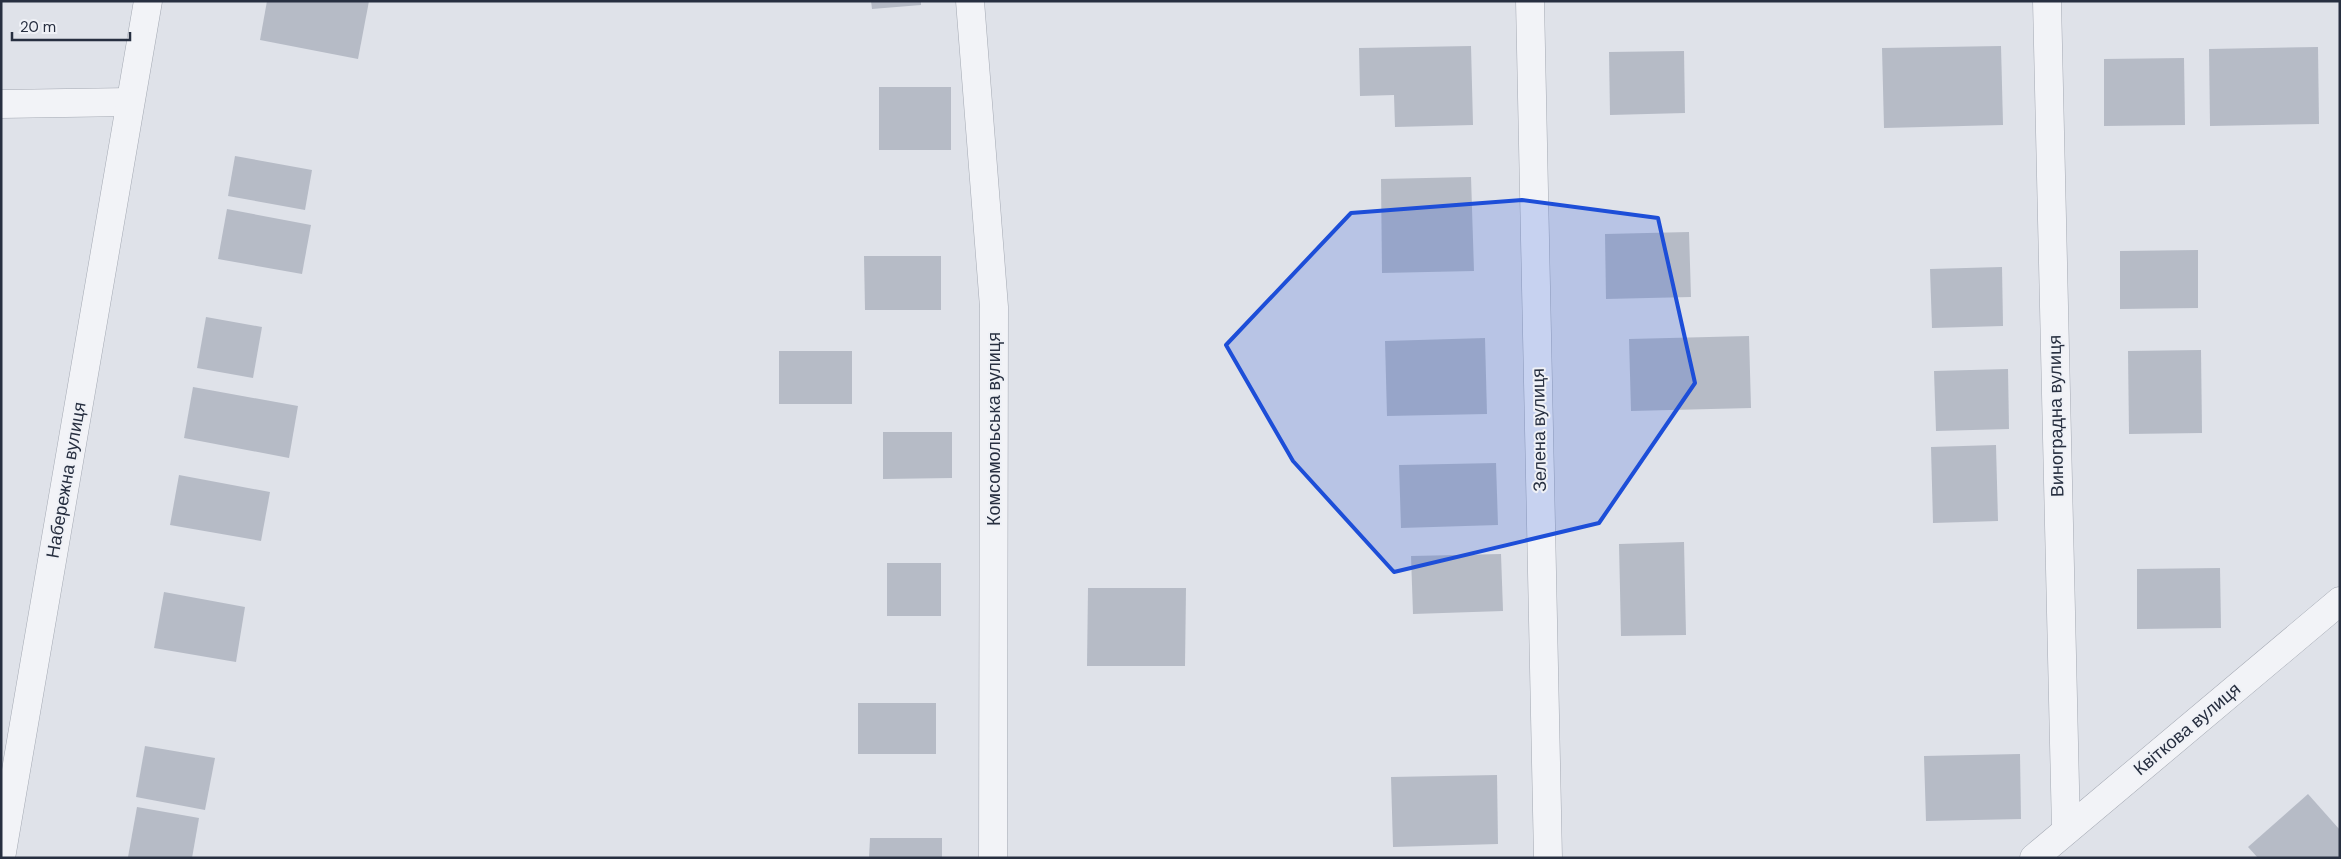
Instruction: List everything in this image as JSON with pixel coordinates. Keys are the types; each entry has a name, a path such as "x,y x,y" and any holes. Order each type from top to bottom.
{"street":[{"name":"Набережна вулиця","path":"1,858 148,1"},
{"name":"Комсомольська вулиця","path":"970,1 994,307 993,858"},
{"name":"Зелена вулиця","path":"1530,1 1548,858"},
{"name":"Виноградна вулиця","path":"2047,1 2066,830"},
{"path":"1,104 130,102"},
{"name":"Квіткова вулиця","path":"2034,858 2340,602"}],"highlighted area":[{"path":"1522,200 1658,218 1695,383 1599,523 1394,572 1293,461 1226,345 1351,213"}],"building":[{"path":"267,1 369,1 358,59 260,40"},
{"path":"871,1 921,1 921,5 872,9"},
{"path":"1471,46 1473,125 1395,127 1394,95 1360,96 1359,48"},
{"path":"2001,46 2003,125 1884,128 1882,48"},
{"path":"2318,47 2319,124 2210,126 2209,49"},
{"path":"1684,51 1685,113 1610,115 1609,52"},
{"path":"2184,58 2185,125 2104,126 2104,59"},
{"path":"879,87 951,87 951,150 879,150"},
{"path":"235,156 312,170 305,210 228,196"},
{"path":"1471,177 1474,271 1382,273 1381,179"},
{"path":"227,209 311,225 302,274 218,259"},
{"path":"1689,232 1691,297 1606,299 1605,234"},
{"path":"2198,250 2198,308 2120,309 2120,251"},
{"path":"864,256 941,256 941,310 865,310"},
{"path":"2002,267 2003,326 1932,328 1930,269"},
{"path":"206,317 262,327 253,378 197,368"},
{"path":"1749,336 1751,408 1631,411 1629,339"},
{"path":"1485,338 1487,414 1387,416 1385,341"},
{"path":"2201,350 2202,433 2129,434 2128,351"},
{"path":"779,351 852,351 852,404 779,404"},
{"path":"2008,369 2009,429 1936,431 1934,371"},
{"path":"193,387 298,406 289,458 184,438"},
{"path":"883,432 952,432 952,478 883,479"},
{"path":"1996,445 1998,521 1933,523 1931,447"},
{"path":"1496,463 1498,525 1401,528 1399,465"},
{"path":"179,475 270,492 261,541 170,525"},
{"path":"1684,542 1686,635 1621,636 1619,544"},
{"path":"1501,554 1503,611 1413,614 1411,556"},
{"path":"887,563 941,563 941,616 887,616"},
{"path":"2220,568 2221,628 2137,629 2137,569"},
{"path":"1088,588 1186,588 1185,666 1087,666"},
{"path":"164,592 245,607 236,662 154,648"},
{"path":"858,703 936,703 936,754 858,754"},
{"path":"145,746 215,758 205,810 136,797"},
{"path":"2020,754 2021,819 1926,821 1924,756"},
{"path":"1497,775 1498,844 1393,847 1391,777"},
{"path":"2308,794 2340,830 2340,858 2258,858 2248,847"},
{"path":"137,807 199,818 192,858 128,857"},
{"path":"870,838 942,838 942,858 869,858"}]}
